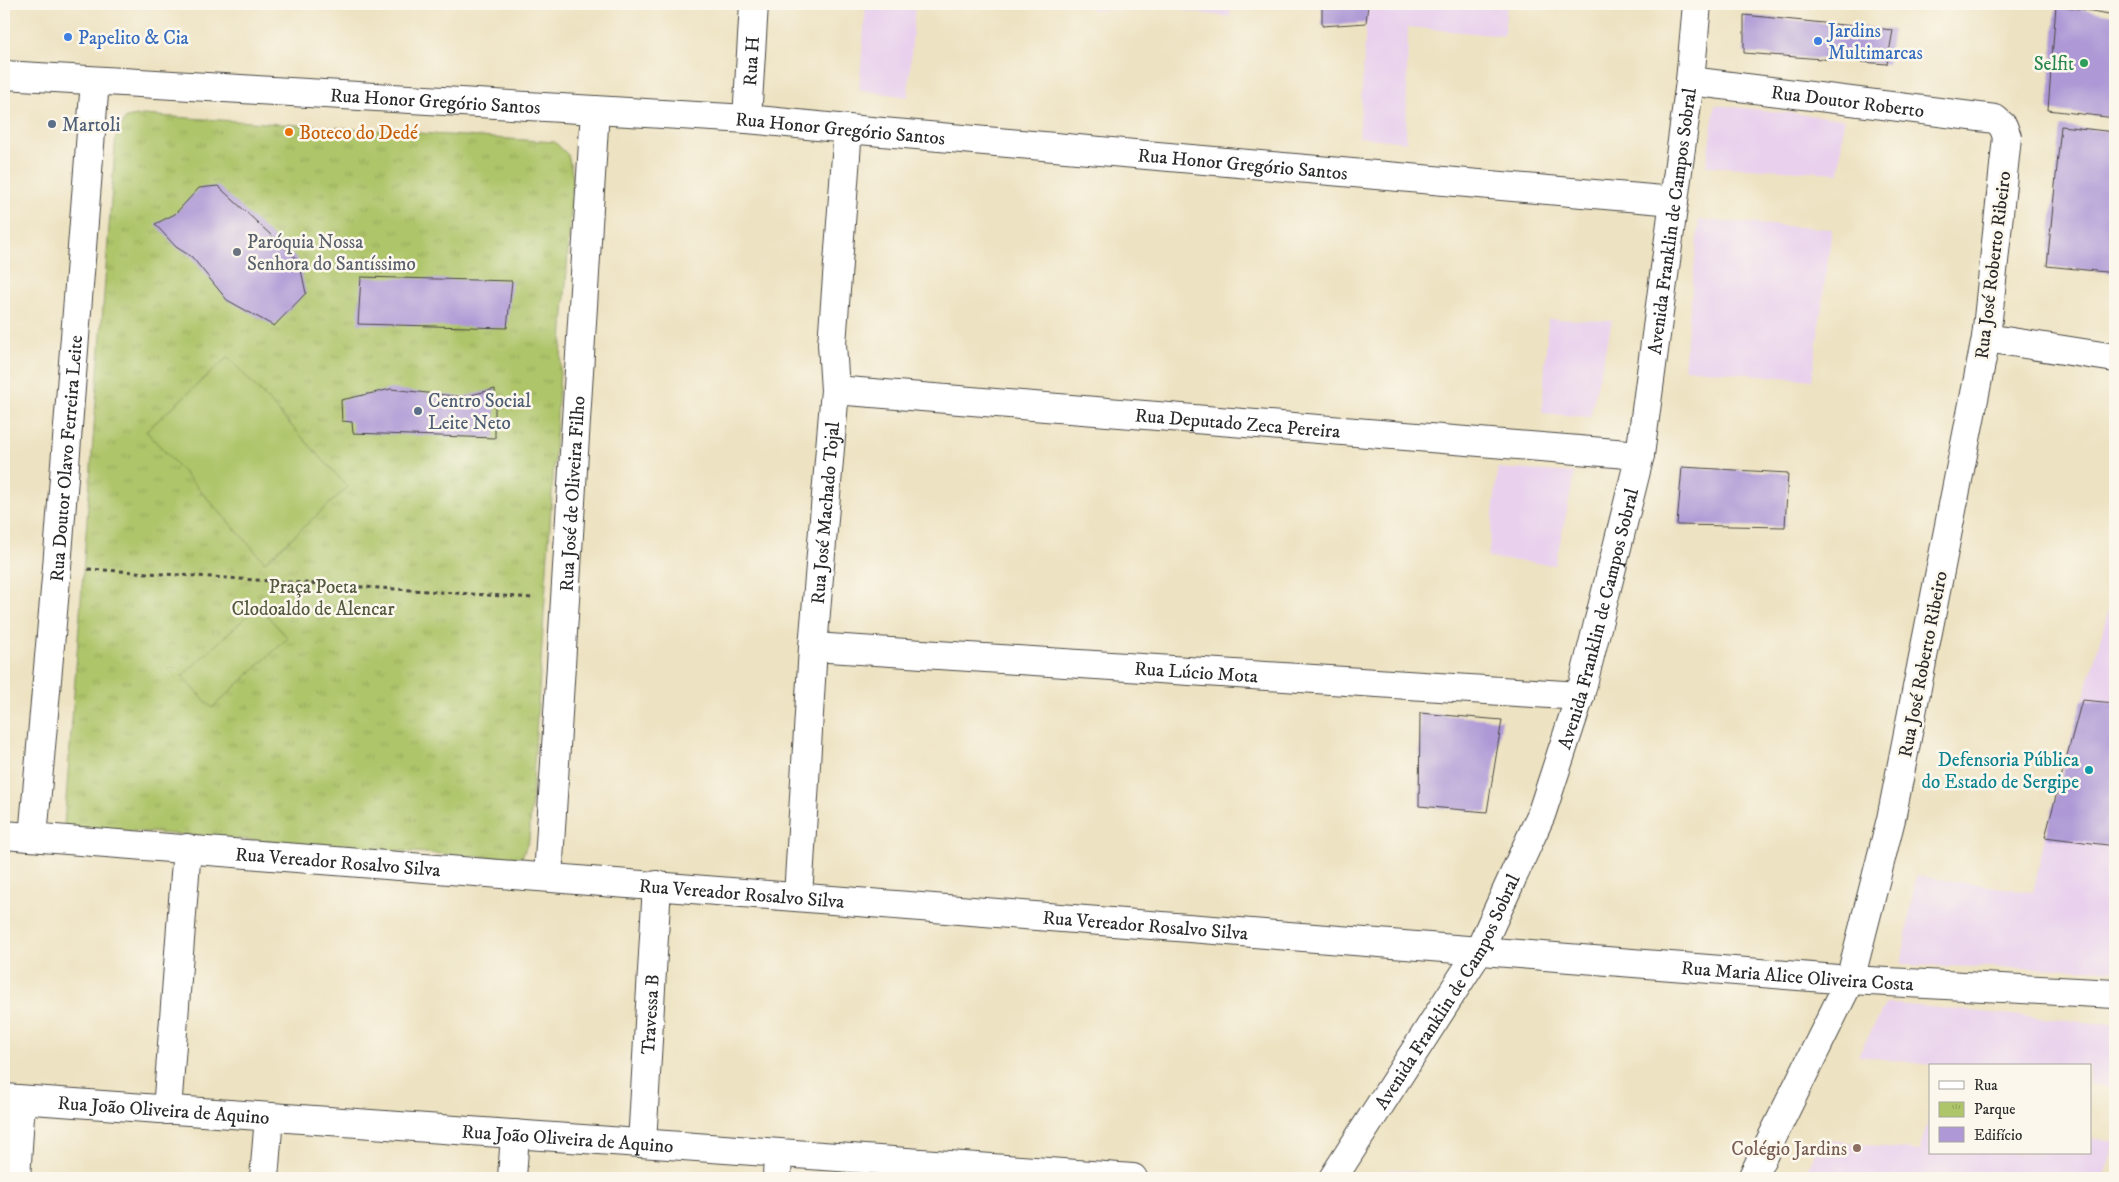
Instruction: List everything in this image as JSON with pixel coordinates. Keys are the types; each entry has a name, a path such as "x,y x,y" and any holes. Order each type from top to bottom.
{"street":[{"name":"Rua H","path":"747,119 754,4"},
{"name":"Avenida Franklin de Campos Sobral","path":"1333,1178 1479,951 1542,816 1580,696 1640,455 1690,81 1697,4"},
{"name":"Rua Honor Gregório Santos","path":"4,75 747,119 1674,201"},
{"name":"Rua Doutor Olavo Ferreira Leite","path":"33,837 57,567 95,81"},
{"name":"Rua Doutor Roberto","path":"1690,81 1995,119 2003,126"},
{"name":"Rua José de Oliveira Filho","path":"548,877 595,110"},
{"name":"Rua José Roberto Ribeiro","path":"1752,1178 1850,980 1891,819 1986,338 2007,137 2003,126"},
{"name":"Rua José Machado Tojal","path":"798,897 812,647 835,390 832,344 848,129"},
{"path":"1986,338 2115,358"},
{"name":"Rua Deputado Zeca Pereira","path":"835,390 1640,455"},
{"name":"Rua Lúcio Mota","path":"812,647 1580,696"},
{"name":"Rua Vereador Rosalvo Silva","path":"4,834 1479,951"},
{"path":"166,1110 187,848"},
{"name":"Travessa B","path":"642,1143 657,885"},
{"name":"Rua Maria Alice Oliveira Costa","path":"1479,951 1850,980 2115,994"},
{"path":"12,1099 16,1178"},
{"name":"Rua João Oliveira de Aquino","path":"12,1099 642,1143 778,1166 1132,1178"},
{"path":"264,1178 269,1117"},
{"path":"512,1178 515,1134"}],"path":[{"path":"57,567 566,600"}],"shaded area":[{"path":"866,4 915,4 908,97 859,90"},
{"path":"1093,4 1143,4 1142,10 1092,10"},
{"path":"1185,4 1232,4 1230,17 1184,11"},
{"path":"1322,4 1507,4 1504,36 1408,27 1406,142 1359,137 1366,23 1322,26"},
{"path":"1715,105 1844,119 1839,173 1706,166"},
{"path":"1699,220 1832,229 1812,380 1684,368"},
{"path":"1548,319 1612,321 1590,417 1542,413"},
{"path":"1498,468 1575,473 1555,565 1488,558"},
{"path":"2115,586 2115,970 1901,965 1916,876 2033,892 2045,837"},
{"path":"1886,1003 2115,1025 2115,1087 2092,1084 2092,1064 1929,1065 1858,1056"},
{"name":"Colégio Jardins","path":"1929,1117 1929,1154 2092,1154 2092,1138 2115,1142 2103,1178 1803,1178 1821,1139 1919,1151"},
{"path":"1391,1169 1463,1178 1384,1178"}],"green space":[{"name":"Praça Poeta Clodoaldo de Alencar","path":"143,115 555,142 568,155 573,177 529,840 522,857 508,859 64,826 116,134 126,118"},
{"path":"228,357 348,487 265,562 146,431"},
{"path":"258,606 288,638 212,708 182,676"}],"building":[{"path":"1322,4 1368,4 1366,23 1322,26"},
{"name":"Selfit","path":"2056,5 2115,15 2115,118 2048,110"},
{"name":"Jardins Multimarcas","path":"1744,15 1893,30 1887,64 1744,53"},
{"path":"2061,126 2115,132 2115,273 2047,266"},
{"name":"Paróquia Nossa Senhora do Santíssimo","path":"218,186 299,261 306,293 274,326 227,300 192,257 176,247 155,224 175,214 199,188"},
{"path":"361,277 512,281 507,328 358,324"},
{"name":"Centro Social Leite Neto","path":"391,389 463,397 495,389 495,438 353,433 352,422 342,421 341,400"},
{"path":"1682,467 1788,473 1785,527 1677,525"},
{"name":"Defensoria Pública do Estado de Sergipe","path":"2082,700 2115,703 2115,846 2045,837"},
{"path":"1420,713 1502,720 1487,812 1419,806"}],"place":[{"name":"Papelito & Cia","path":"68,37"},
{"name":"Jardins Multimarcas","path":"1818,41"},
{"name":"Selfit","path":"2084,63"},
{"name":"Martoli","path":"52,124"},
{"name":"Boteco do Dedé","path":"289,132"},
{"name":"Paróquia Nossa Senhora do Santíssimo","path":"237,252"},
{"name":"Centro Social Leite Neto","path":"418,411"},
{"name":"Defensoria Pública do Estado de Sergipe","path":"2089,770"},
{"name":"Colégio Jardins","path":"1857,1148"}]}
